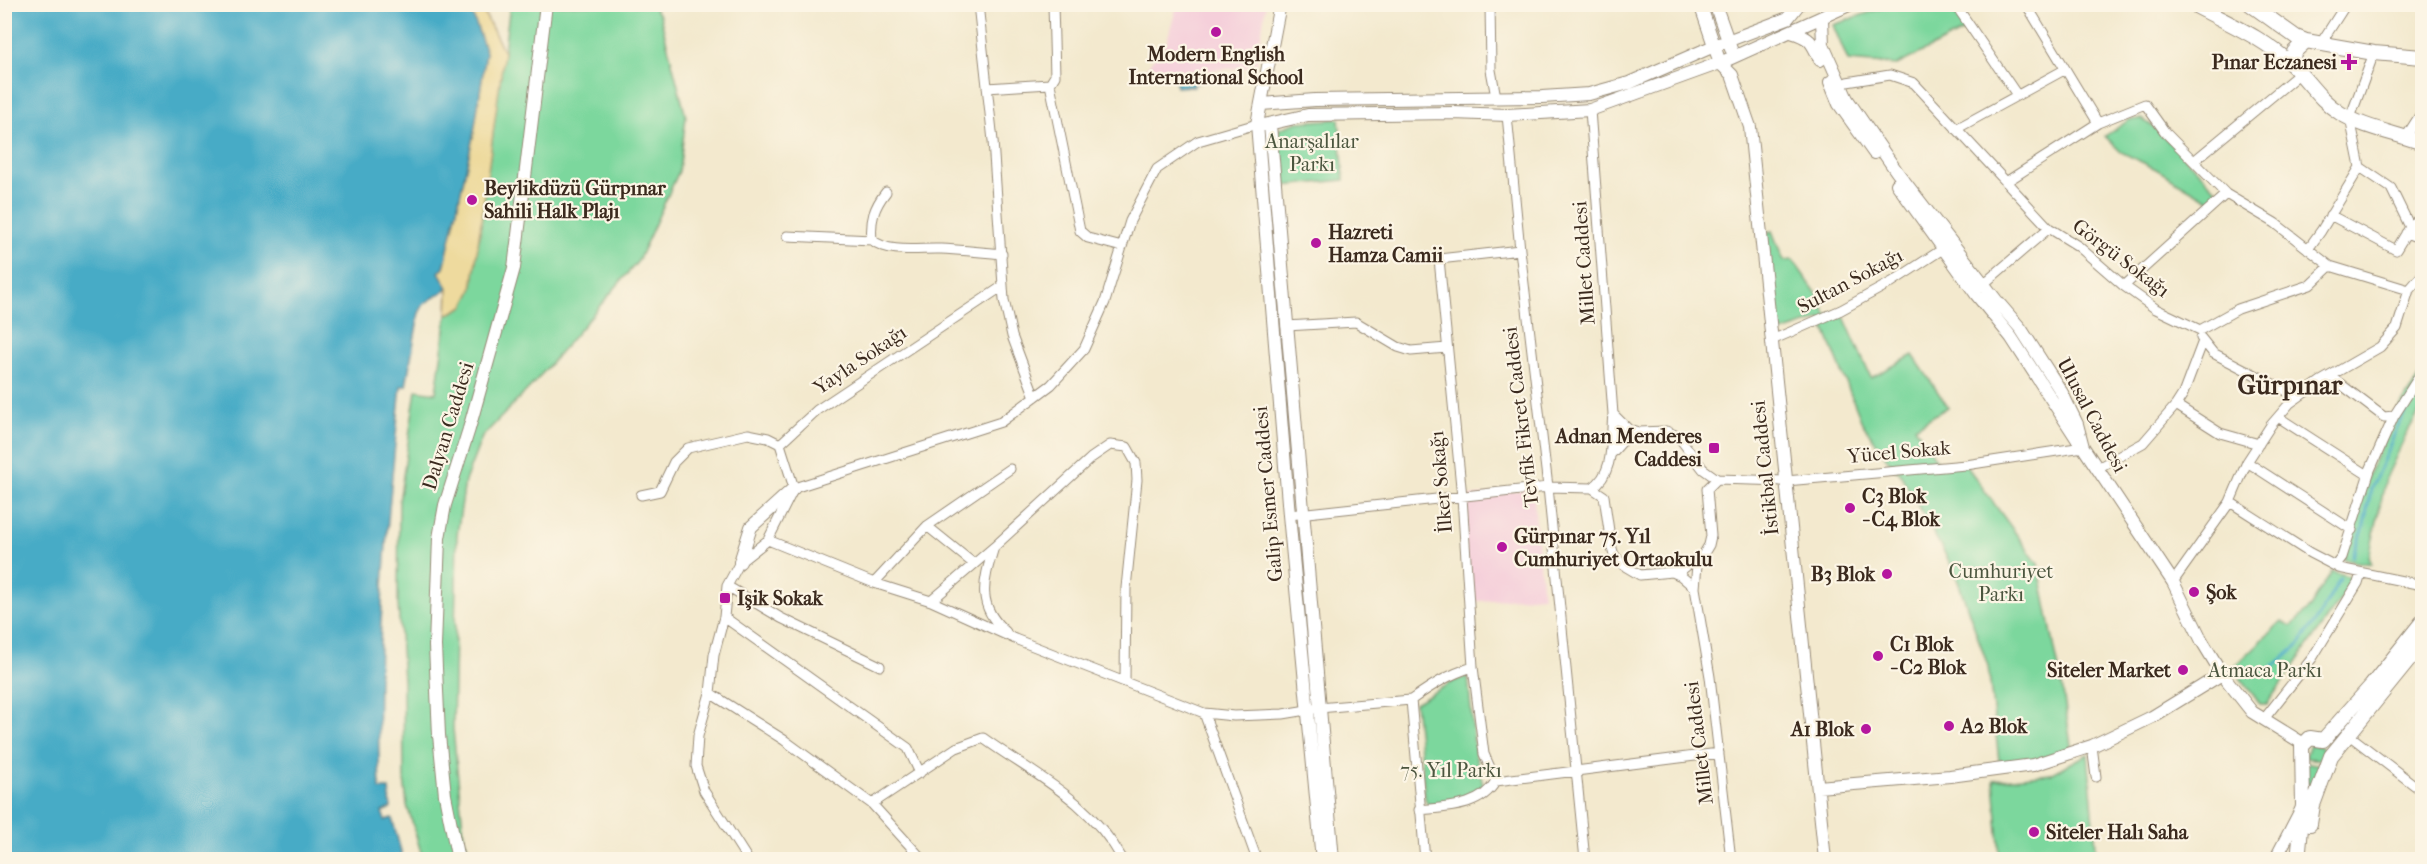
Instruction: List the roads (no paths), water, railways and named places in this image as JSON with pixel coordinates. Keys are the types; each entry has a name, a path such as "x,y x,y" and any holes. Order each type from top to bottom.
{"main road":[{"path":"2192,4 2248,33 2268,47 2295,69 2320,98 2350,118 2422,142"},
{"path":"2250,4 2280,26 2306,41 2374,53 2422,57"},
{"path":"2268,47 2276,46 2281,41 2283,36 2280,26"},
{"path":"2295,69 2294,52 2306,41"},
{"path":"2298,860 2309,804 2312,741 2371,687 2422,622"},
{"path":"2307,860 2311,817 2309,804 2331,756 2422,644"},
{"path":"2312,741 2331,756"}],"street":[{"path":"978,4 1002,254 1004,300 1012,336 1035,397"},
{"path":"1053,4 1055,76 1050,84 1080,231 1088,238 1122,247"},
{"path":"1280,4 1261,104 1286,326 1302,512 1313,709 1333,860"},
{"path":"1490,4 1491,70 1496,97"},
{"path":"1700,4 1720,63 1732,75"},
{"path":"1715,4 1735,57 1732,75"},
{"path":"1261,104 1316,100 1588,94 1629,83 1714,46 1788,18 1799,4"},
{"path":"748,860 704,791 696,766 698,736 710,693 714,655 724,617 727,586 740,562 751,527 794,488 1001,422 1051,385 1084,349 1106,302 1130,221 1156,169 1198,141 1308,115 1452,112 1507,115 1590,110 1735,57 1851,4"},
{"path":"1955,4 2018,95"},
{"path":"2026,4 2098,123"},
{"path":"2321,44 2346,4"},
{"name":"Dalyan Caddesi","path":"458,860 445,795 439,735 435,646 439,538 445,505 514,268 545,6"},
{"path":"1822,19 1823,45 1839,104 1947,246 1976,294 2011,337 2083,447"},
{"path":"1791,33 1804,36 1812,42 1836,88"},
{"path":"2308,249 2360,167 2350,118 2374,53"},
{"path":"1954,126 2018,95 2064,69"},
{"path":"2194,161 2295,69"},
{"name":"İstikbal Caddesi","path":"1732,75 1750,128 1825,860"},
{"name":"Görgü Sokağı","path":"1836,88 1847,82 1890,75 1914,83 2049,228 2078,246 2124,286 2156,309 2191,327 2213,353 2298,397"},
{"path":"987,88 1050,84"},
{"path":"1588,94 1590,110"},
{"path":"2006,182 2098,123 2145,104 2165,132 2226,194 2275,223 2330,266 2409,290"},
{"name":"Millet Caddesi","path":"1590,110 1613,414 1610,456"},
{"path":"2406,137 2422,112"},
{"name":"Tevfik Fikret Caddesi","path":"1507,115 1520,250 1548,487 1585,860"},
{"name":"Galip Esmer Caddesi","path":"1263,125 1289,515 1313,709 1322,860"},
{"path":"2360,167 2391,188 2408,230 2422,239"},
{"path":"872,240 871,227 875,206 886,192"},
{"path":"2124,286 2226,194"},
{"path":"2330,215 2396,250 2408,230 2422,216"},
{"path":"1976,294 1978,289 2049,228"},
{"path":"787,236 872,240 878,245 902,249 942,249 1002,254"},
{"name":"Sultan Sokağı","path":"1772,340 1841,310 1892,282 1947,246"},
{"name":"Ulusal Caddesi","path":"1947,246 1984,284 2021,329 2062,393 2077,424 2083,447 2173,582 2202,641 2222,674 2252,712 2283,730 2312,741"},
{"name":"İlker Sokağı","path":"1496,781 1484,754 1473,667 1462,497 1438,259 1520,250"},
{"path":"2191,327 2200,330 2238,309 2310,285 2330,266"},
{"path":"2173,582 2230,502 2247,462 2278,417 2298,397 2380,347 2397,328 2409,290 2422,275"},
{"name":"Yayla Sokağı","path":"780,444 817,410 1003,286"},
{"path":"1286,326 1356,322 1398,347 1411,351 1447,348"},
{"path":"2096,469 2143,444 2176,405 2183,394 2204,341"},
{"path":"2335,566 2342,557 2368,475 2394,416 2422,372"},
{"path":"2330,376 2384,417 2394,416"},
{"path":"2176,405 2220,433 2259,444"},
{"path":"1613,414 1628,429 1639,432"},
{"path":"2278,417 2368,475"},
{"path":"1703,470 1710,536 1709,545 1702,554 1683,569 1640,575 1623,565 1614,555 1604,496 1605,474 1610,456 1628,435 1639,432 1666,431 1673,434 1681,440 1703,470 1717,479 1710,485 1707,493"},
{"path":"641,495 660,491 674,462 688,448 748,434 768,438 780,444 794,488 768,540 740,562"},
{"path":"931,601 1090,458 1110,445 1127,447 1136,463 1137,480 1126,588 1125,680"},
{"name":"Yücel Sokak","path":"1717,479 1786,481 1966,465 2083,447"},
{"path":"2247,462 2352,530"},
{"path":"874,583 927,525 1010,469"},
{"path":"1289,515 1548,487 1592,488 1599,484 1605,474"},
{"path":"1592,488 1604,496"},
{"path":"2230,502 2335,566 2422,585"},
{"path":"927,525 974,564"},
{"path":"768,540 874,583 931,601 1015,639 1125,680 1204,713 1234,716 1283,714 1411,700 1446,677 1473,667"},
{"path":"994,546 984,579 985,598 999,626 1015,639"},
{"name":"Millet Caddesi","path":"1702,554 1696,565 1695,588 1710,677 1731,860"},
{"path":"1672,572 1681,576 1695,588"},
{"path":"2264,719 2313,657 2358,583 2361,573"},
{"path":"727,586 781,618 880,666"},
{"path":"724,617 908,748 920,773"},
{"path":"1818,787 1950,776 2033,765 2092,746 2152,717 2222,674"},
{"path":"710,693 784,741 872,804 923,860"},
{"path":"1411,700 1425,860"},
{"path":"1204,713 1257,860"},
{"path":"2349,735 2422,791"},
{"path":"872,804 956,748 983,738 1028,766 1077,803 1099,823 1123,860"},
{"path":"2092,746 2096,777"},
{"path":"1419,810 1472,802 1491,790 1496,781 1719,753"},
{"path":"2275,860 2309,804"}],"water":[{"path":"5,4 469,5 486,52 474,132 444,268 439,272 448,288 424,304 419,313 406,386 401,386 383,587 379,688 380,789 389,789 391,808 382,812 385,820 392,818 403,859 5,859"},
{"path":"1198,73 1198,83 1194,83 1194,86 1176,87 1175,74"}],"waterway":[{"path":"2352,557 2363,530 2371,489 2400,421 2422,384"},
{"path":"2267,672 2299,645 2340,579"}],"place":[{"name":"Modern English International School","path":"1216,32"},
{"name":"Pınar Eczanesi","path":"2349,62"},
{"name":"Beylikdüzü Gürpınar Sahili Halk Plajı","path":"472,200"},
{"name":"Hazreti Hamza Camii","path":"1316,243"},
{"name":"Adnan Menderes Caddesi","path":"1714,448"},
{"name":"C3 Blok - C4 Blok","path":"1850,508"},
{"name":"Gürpınar 75. Yıl Cumhuriyet Ortaokulu","path":"1502,547"},
{"name":"B3 Blok","path":"1887,574"},
{"name":"Şok","path":"2194,592"},
{"name":"Işik Sokak","path":"725,598"},
{"name":"C1 Blok - C2 Blok","path":"1878,656"},
{"name":"Siteler Market","path":"2183,670"},
{"name":"A2 Blok","path":"1949,726"},
{"name":"A1 Blok","path":"1866,729"},
{"name":"Siteler Halı Saha","path":"2034,832"}],"district":[{"name":"Gürpınar","path":"2290,385"}],"park label":[{"name":"Anarşalılar Parkı","path":"1312,152"},
{"name":"Cumhuriyet Parkı","path":"2001,582"},
{"name":"Atmaca Parkı","path":"2265,670"},
{"name":"75. Yıl Parkı","path":"1451,770"}]}
